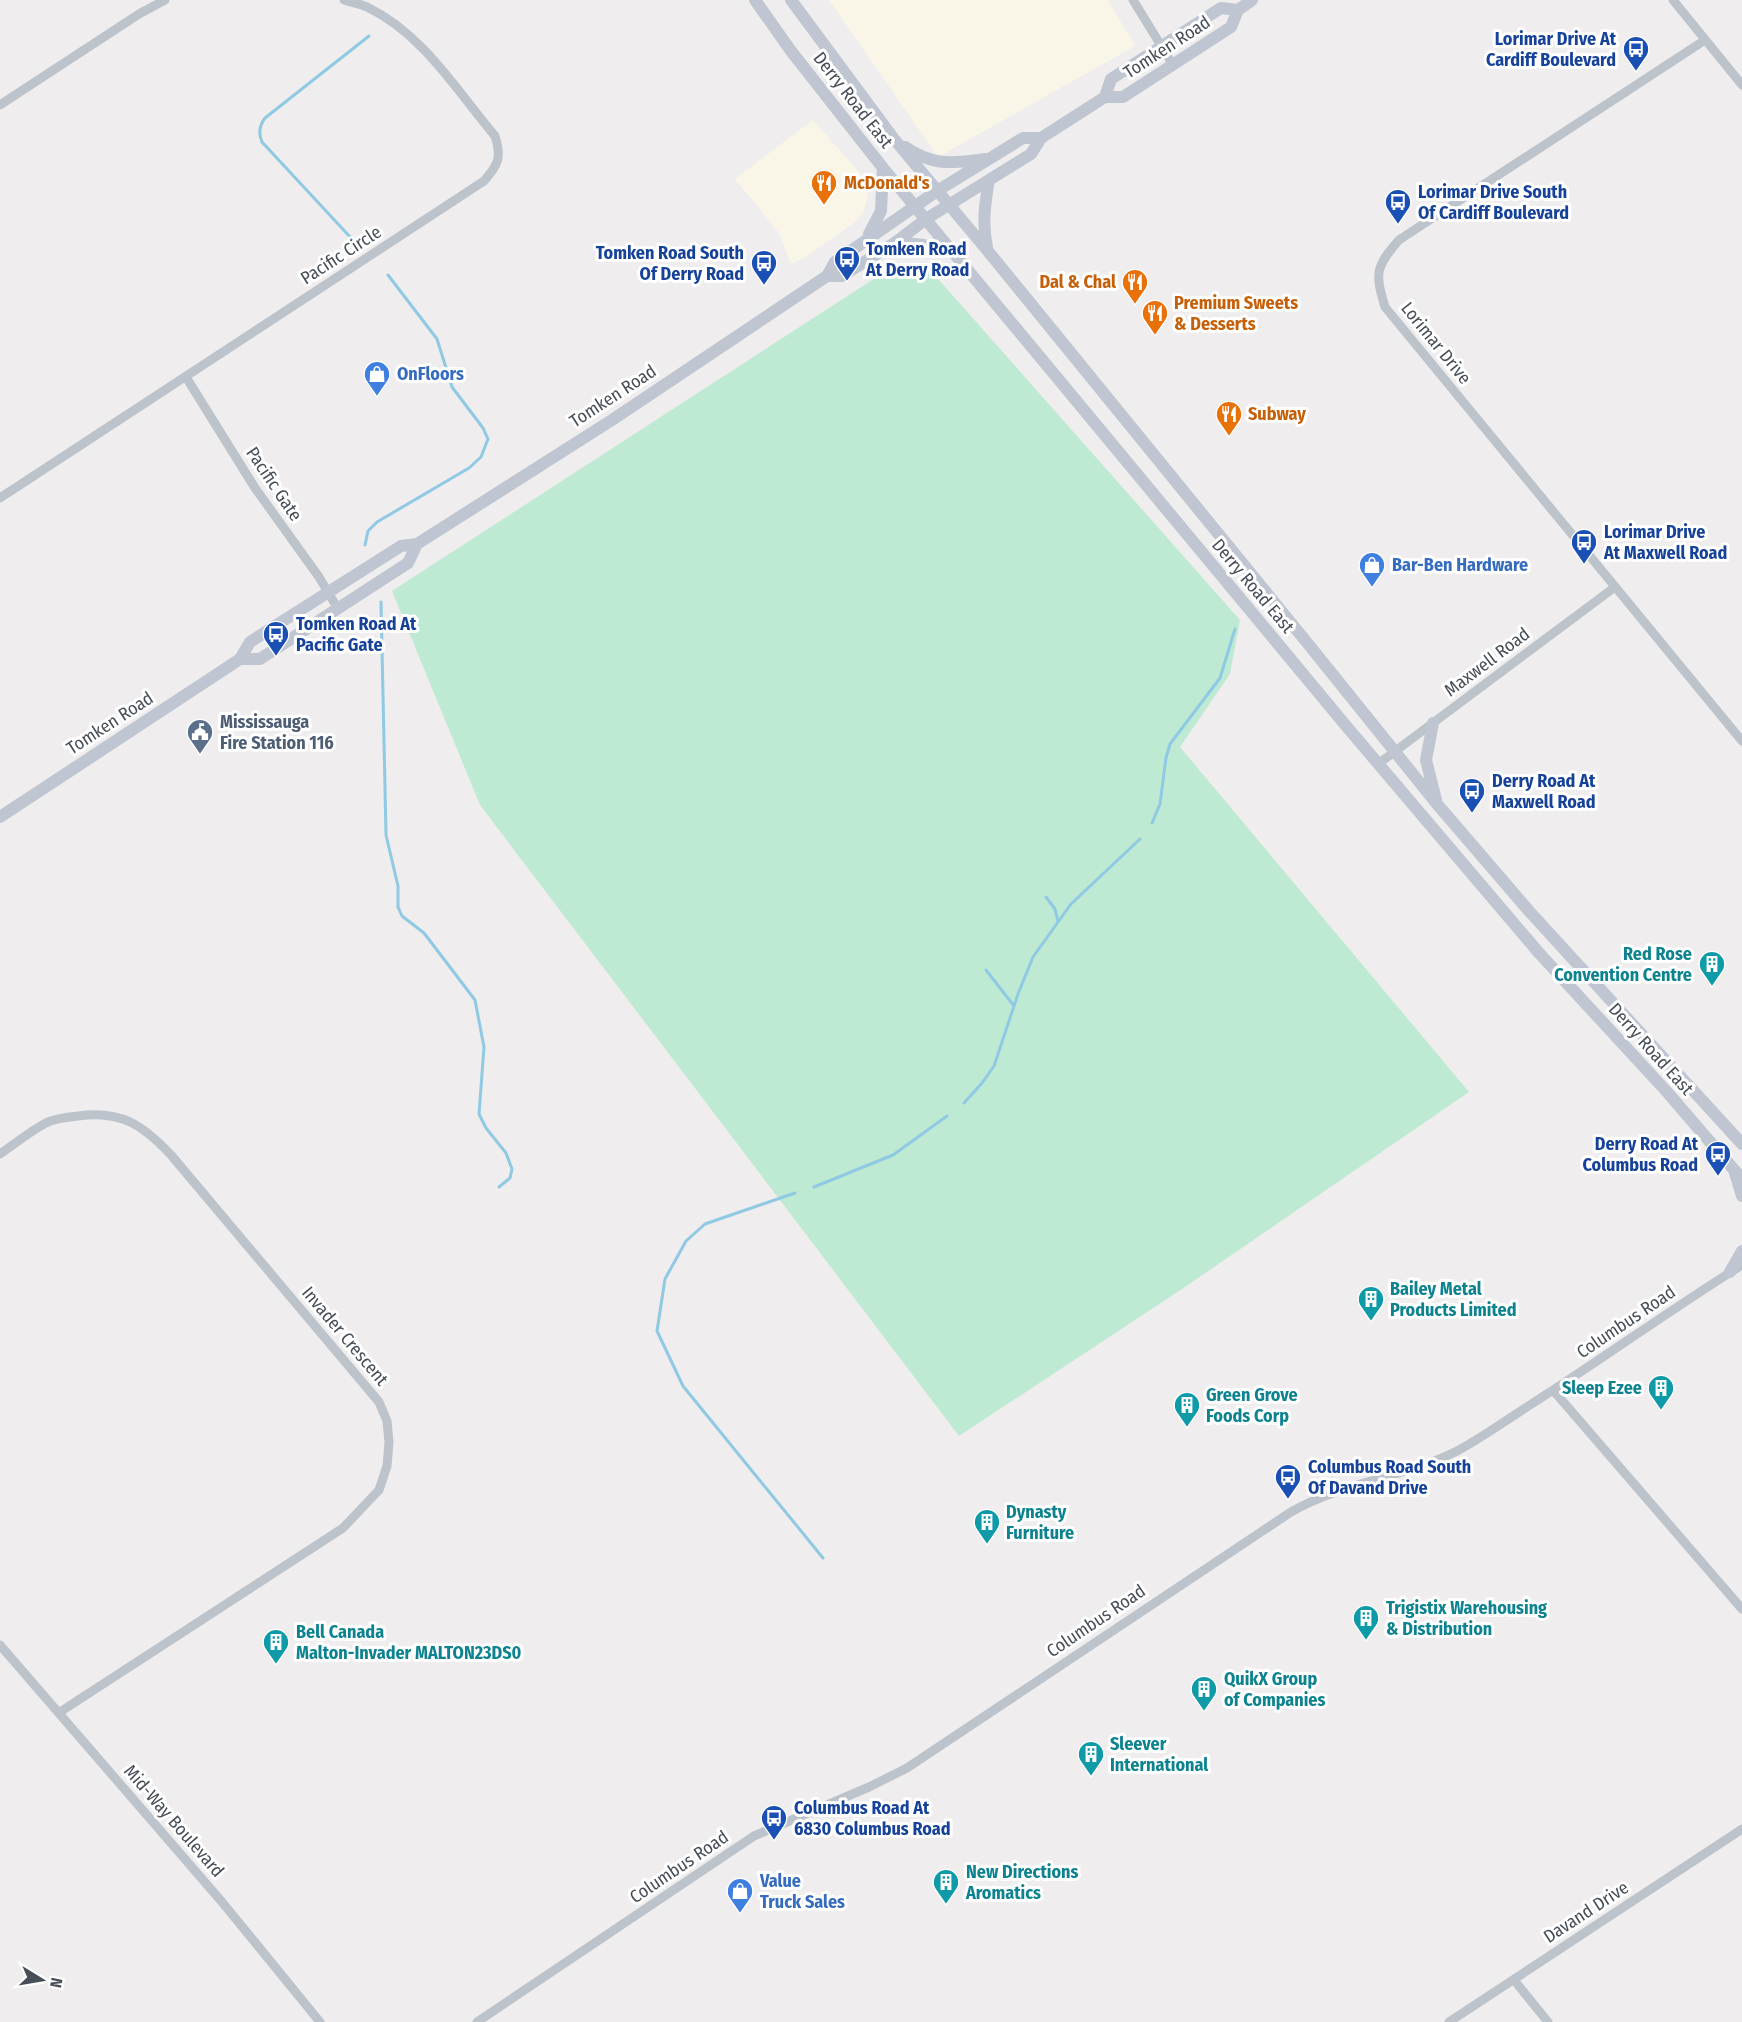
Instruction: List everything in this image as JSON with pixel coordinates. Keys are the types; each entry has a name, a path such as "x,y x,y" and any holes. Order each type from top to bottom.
{"main road":[{"name":"Derry Road East","path":"755,0 791,51 883,168 1378,764 1539,954 1668,1093 1742,1179"},
{"name":"Derry Road East","path":"791,0 894,139 987,250 1437,804 1544,928 1742,1144"},
{"name":"Tomken Road","path":"1105,96 1123,97 1173,65 1231,27 1238,10 1252,0"},
{"name":"Tomken Road","path":"827,276 842,276 896,243 926,219 1030,154 1041,138 1105,96 1112,79 1221,8 1238,10"},
{"name":"Tomken Road","path":"0,817 240,659 250,642 401,546 417,544 612,420 827,276 835,262 937,192 1023,138 1041,138"},
{"path":"894,139 918,155 937,162 954,163 990,158"},
{"path":"867,238 881,211 883,168"},
{"path":"987,250 984,209 989,180"},
{"path":"896,243 924,245 953,252"},
{"name":"Tomken Road","path":"240,659 260,659 338,609 408,563 417,544"},
{"path":"1433,723 1426,760 1437,804"},
{"path":"1733,1169 1742,1196"},
{"path":"1730,1272 1742,1251"}],"street":[{"path":"0,105 165,0"},
{"name":"Pacific Circle","path":"0,498 484,181 496,166 500,150 495,136 417,43 383,17 366,7 344,0"},
{"path":"1133,0 1173,65"},
{"path":"1673,0 1742,85"},
{"name":"Lorimar Drive","path":"1705,40 1399,240 1381,265 1377,282 1385,307 1742,741"},
{"name":"Pacific Gate","path":"186,377 255,488 338,609"},
{"name":"Maxwell Road","path":"1378,764 1615,587"},
{"name":"Invader Crescent","path":"0,1154 47,1122 86,1114 115,1116 134,1123 152,1135 379,1402 387,1421 389,1442 387,1466 379,1490 343,1528 60,1712"},
{"name":"Columbus Road","path":"477,2022 754,1836 869,1787 907,1768 1300,1507 1330,1494 1457,1451 1742,1265"},
{"path":"1553,1390 1742,1609"},
{"name":"Mid-Way Boulevard","path":"0,1645 222,1902 320,2022"},
{"name":"Davand Drive","path":"1449,2022 1742,1829"},
{"path":"1514,1980 1548,2022"}],"shaded area":[{"path":"829,0 1108,0 1135,46 938,157"},
{"path":"813,120 865,179 868,195 864,211 854,223 804,258 791,264 779,233 735,179"}],"green space":[{"path":"901,265 931,271 1240,620 1230,674 1180,747 1469,1092 1182,1289 959,1436 480,805 392,591 883,273"}],"waterway":[{"path":"352,239 262,142 260,130 265,118 369,36"},
{"path":"365,545 368,531 377,522 469,468 481,457 488,439 483,428 452,387 437,339 388,275"},
{"path":"381,602 386,835 398,886 398,907 402,916 424,933 475,1000 484,1047 479,1114 486,1128 506,1153 512,1169 510,1178 499,1187"},
{"path":"1152,823 1160,804 1170,744 1220,678 1235,629"},
{"path":"964,1103 994,1066 1033,957 1071,904 1140,839"},
{"path":"1046,897 1055,909 1058,922"},
{"path":"986,970 1014,1006"},
{"path":"814,1187 893,1155 947,1116"},
{"path":"795,1193 705,1224 686,1241 665,1279 657,1331 683,1386 823,1558"}],"place":[{"name":"Lorimar Drive At Cardiff Boulevard","path":"1636,72"},
{"name":"McDonald's","path":"824,206"},
{"name":"Lorimar Drive South Of Cardiff Boulevard","path":"1398,225"},
{"name":"Tomken Road At Derry Road","path":"847,282"},
{"name":"Tomken Road South Of Derry Road","path":"764,286"},
{"name":"Dal & Chal","path":"1135,305"},
{"name":"Premium Sweets & Desserts","path":"1155,336"},
{"name":"OnFloors","path":"377,397"},
{"name":"Subway","path":"1229,437"},
{"name":"Lorimar Drive At Maxwell Road","path":"1584,565"},
{"name":"Bar-Ben Hardware","path":"1372,588"},
{"name":"Tomken Road At Pacific Gate","path":"276,657"},
{"name":"Mississauga Fire Station 116","path":"200,755"},
{"name":"Derry Road At Maxwell Road","path":"1472,814"},
{"name":"Red Rose Convention Centre","path":"1712,987"},
{"name":"Derry Road At Columbus Road","path":"1718,1177"},
{"name":"Bailey Metal Products Limited","path":"1371,1322"},
{"name":"Sleep Ezee","path":"1661,1411"},
{"name":"Green Grove Foods Corp","path":"1187,1428"},
{"name":"Columbus Road South Of Davand Drive","path":"1288,1500"},
{"name":"Dynasty Furniture","path":"987,1545"},
{"name":"Trigistix Warehousing & Distribution","path":"1366,1641"},
{"name":"Bell Canada Malton-Invader MALTON23DS0","path":"276,1665"},
{"name":"QuikX Group of Companies","path":"1204,1712"},
{"name":"Sleever International","path":"1091,1777"},
{"name":"Columbus Road At 6830 Columbus Road","path":"774,1841"},
{"name":"New Directions Aromatics","path":"946,1905"},
{"name":"Value Truck Sales","path":"740,1914"}]}
